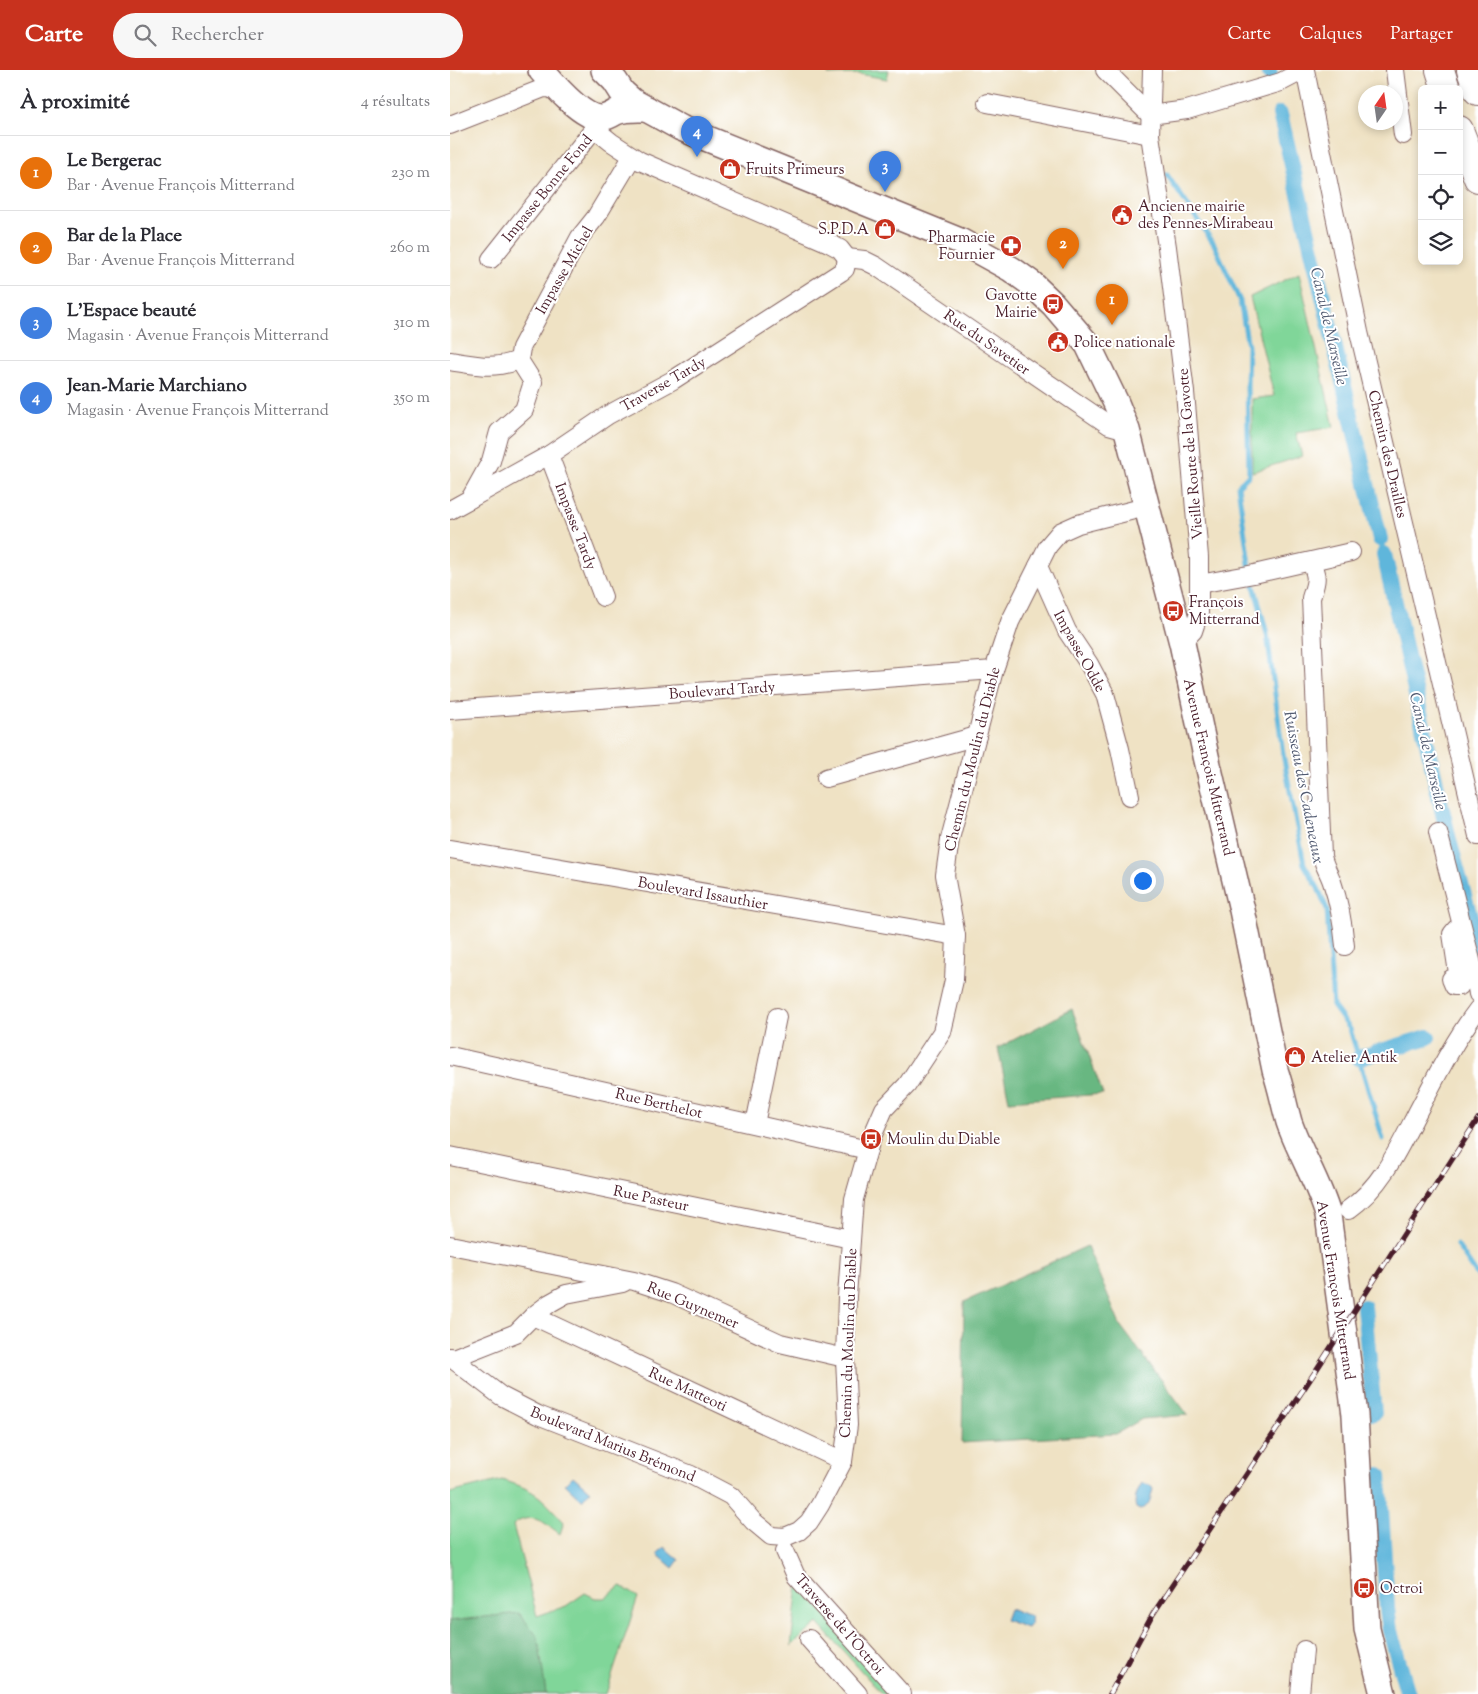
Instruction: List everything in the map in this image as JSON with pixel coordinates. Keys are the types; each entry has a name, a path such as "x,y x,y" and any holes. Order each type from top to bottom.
{"highway":[{"path":"1440,70 1445,85"},
{"path":"1472,70 1478,91"},
{"path":"1463,140 1478,178"}],"main road":[{"path":"542,70 584,113 605,113 615,81 604,70"},
{"name":"Avenue François Mitterrand","path":"605,113 627,109 647,109 686,130 960,241 1012,269 1032,284 1054,304 1088,345 1127,430 1182,643 1242,910 1275,1070 1289,1122 1322,1195 1328,1215 1355,1416 1366,1629 1383,1694"}],"street":[{"path":"1105,70 1150,115 1186,110 1281,82 1305,70"},
{"name":"Vieille Route de la Gavotte","path":"1152,70 1150,135 1167,248 1185,392 1199,557 1199,613 1193,631 1182,643"},
{"name":"Chemin des Drailles","path":"1305,70 1360,332 1478,836"},
{"path":"1395,70 1402,135"},
{"path":"450,125 544,88 559,89"},
{"path":"987,103 1150,135"},
{"path":"605,113 611,142"},
{"path":"605,113 611,142 632,157 840,248 847,258"},
{"name":"Impasse Bonne Fond","path":"491,258 605,113"},
{"name":"Impasse Michel","path":"519,360 520,348 580,238 596,217 632,157"},
{"name":"Rue du Savetier","path":"847,258 864,260 876,266 1109,425 1127,430"},
{"name":"Traverse Tardy","path":"470,500 549,455 608,416 674,380 822,285 844,269 847,258"},
{"path":"450,361 493,367 519,360 533,382 524,410 499,432 490,461 470,500 450,510"},
{"name":"Impasse Tardy","path":"549,455 603,597"},
{"name":"Chemin du Moulin du Diable","path":"771,1536 785,1537 809,1522 843,1461 848,1425 845,1358 847,1296 854,1199 868,1150 884,1110 907,1085 942,1032 954,980 956,936 945,875 950,839 994,670 1010,622 1048,546 1060,532 1078,524 1146,507"},
{"path":"1199,584 1251,575 1352,552"},
{"path":"1310,562 1316,572 1316,580 1311,598 1322,856 1324,866 1332,882 1343,927 1345,946"},
{"name":"Impasse Odde","path":"1038,566 1067,631 1089,664 1105,694 1130,796"},
{"name":"Boulevard Tardy","path":"450,710 994,670"},
{"path":"826,778 977,736"},
{"path":"1438,832 1478,994"},
{"name":"Boulevard Issauthier","path":"450,849 956,936"},
{"path":"1451,979 1454,986 1460,986 1452,934 1459,928 1463,931"},
{"path":"1348,1210 1360,1202 1391,1165 1452,1046 1478,1009"},
{"path":"755,1124 777,1017"},
{"name":"Rue Berthelot","path":"450,1056 868,1150"},
{"name":"Rue Pasteur","path":"450,1156 851,1239"},
{"name":"Rue Guynemer","path":"450,1245 634,1281 671,1293 780,1343 845,1358"},
{"path":"452,1358 516,1333 532,1316 566,1294 634,1281"},
{"name":"Rue Matteoti","path":"532,1316 843,1461"},
{"name":"Boulevard Marius Brémond","path":"452,1358 501,1396 538,1415 691,1474 731,1496 771,1536"},
{"name":"Traverse de l'Octroi","path":"784,1551 796,1576 902,1694"},
{"path":"809,1639 858,1694"},
{"path":"1300,1694 1304,1650"}],"green space":[{"path":"830,70 889,70 887,79 859,74 828,75"},
{"path":"1299,273 1334,427 1296,433 1302,456 1252,472 1252,399 1274,396 1250,297"},
{"path":"1072,1009 1103,1094 1009,1101 998,1048"},
{"path":"1087,1246 1120,1325 1188,1415 1142,1419 1116,1434 962,1443 964,1302"},
{"path":"502,1480 523,1487 537,1495 564,1522 560,1534 543,1522 532,1519 526,1519 513,1525 537,1616 566,1606 585,1593 595,1598 605,1598 621,1586 638,1597 606,1694 450,1694 450,1493"},
{"path":"798,1584 899,1694 882,1694 818,1623 791,1646"},
{"path":"519,1613 538,1637 546,1694 450,1694 450,1621"}],"water":[{"path":"573,1476 590,1491 582,1500 565,1484"},
{"path":"1142,1483 1150,1485 1153,1489 1148,1504 1140,1510 1136,1508 1135,1502"},
{"path":"664,1547 679,1560 673,1568 657,1554"},
{"path":"1009,1609 1031,1616 1031,1623 1027,1628 1005,1620"}],"waterway":[{"name":"Canal de Marseille","path":"1269,70 1270,74"},
{"name":"Canal de Marseille","path":"1280,114 1380,539"},
{"name":"Ruisseau des Cadeneaux","path":"1167,175 1214,244 1240,301 1248,346 1249,475 1238,486 1250,571"},
{"name":"Canal de Marseille","path":"1384,554 1449,840 1478,946"},
{"name":"Ruisseau des Cadeneaux","path":"1252,578 1267,634 1283,754 1304,864 1318,888 1327,909 1333,1006 1350,1029 1383,1139"},
{"path":"1359,1058 1428,1037"},
{"name":"Ruisseau des Cadeneaux","path":"1457,1245 1478,1276"},
{"path":"1364,1307 1374,1413"},
{"path":"1379,1475 1390,1631 1408,1694"}],"railway":[{"path":"1110,1694 1153,1614 1315,1372 1478,1119"}],"place":[{"name":"Jean-Marie Marchiano","path":"697,157"},
{"name":"Fruits Primeurs","path":"730,169"},
{"name":"L'Espace beauté","path":"885,192"},
{"name":"Ancienne mairie des Pennes-Mirabeau","path":"1122,215"},
{"name":"S.P.D.A","path":"885,229"},
{"name":"Pharmacie Fournier","path":"1011,246"},
{"name":"Bar de la Place","path":"1063,269"},
{"name":"Gavotte Mairie","path":"1053,304"},
{"name":"Le Bergerac","path":"1112,325"},
{"name":"Police nationale","path":"1058,342"},
{"name":"François Mitterrand","path":"1173,611"},
{"name":"Atelier Antik","path":"1295,1057"},
{"name":"Moulin du Diable","path":"871,1139"},
{"name":"Octroi","path":"1364,1588"}]}
